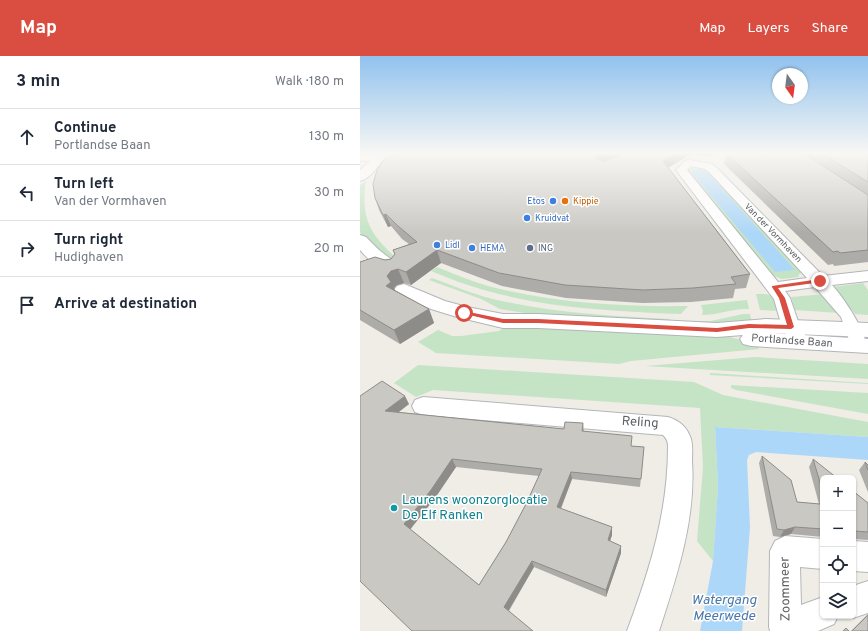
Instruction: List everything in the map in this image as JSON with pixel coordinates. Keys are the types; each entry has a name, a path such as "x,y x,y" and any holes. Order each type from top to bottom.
{"street":[{"name":"Van der Vormhaven","path":"689,180 782,298 796,335"},
{"name":"Van der Vormhaven","path":"727,180 820,281 848,316 862,338"},
{"path":"360,240 373,254 382,269 360,261"},
{"path":"774,287 868,276"},
{"name":"Portlandse Baan","path":"410,286 438,305 464,313 503,321 538,321 717,330 752,339 796,335 862,338"},
{"name":"Reling","path":"422,406 668,426 674,430 679,438 680,485 678,510 661,576 643,631"},
{"name":"Zoommeer","path":"820,554 785,552 784,628 820,614"},
{"path":"856,556 868,558"},
{"path":"856,601 868,597"}],"green space":[{"path":"692,180 716,180 802,271 798,276 799,277 782,279 771,275"},
{"path":"366,181 365,207 367,218 375,236 400,261 392,264 366,242 360,232 360,185"},
{"path":"437,267 488,286 513,292 562,300 612,305 688,306 681,314 601,310 549,304 497,293 466,284 431,271"},
{"path":"432,278 485,297 537,308 604,315 671,319 664,321 543,316 500,309 481,299 429,280"},
{"path":"863,283 868,290 868,315 855,314 833,287"},
{"path":"756,294 773,296 775,298 778,311 760,310"},
{"path":"825,294 839,313 795,310 791,297"},
{"path":"747,300 749,309 702,315 703,311 701,305"},
{"path":"743,314 750,314 752,323 694,324 694,321 711,321"},
{"path":"509,324 725,336 758,344 759,349 631,361 619,364 436,353 418,342 438,330 452,336 461,336 499,331"},
{"path":"755,357 868,364 868,379 645,366"},
{"path":"418,365 694,382 723,395 868,422 868,437 715,427 718,486 713,561 697,541 703,467 700,408 433,390 416,397 394,383"},
{"path":"710,373 868,383 868,384 710,375"},
{"path":"731,385 868,393 868,414 736,390 731,388"}],"water":[{"path":"698,180 714,180 795,270 775,272"},
{"name":"Watergang Meerwede","path":"715,427 868,437 868,460 756,452 749,455 747,460 750,527 742,631 700,631 713,561 718,486"}],"building":[{"path":"374,180 678,180 750,274 731,277 736,284 693,288 643,290 565,285 499,273 437,250 406,272 398,269 391,271 387,276 391,282 386,286 429,309 394,330 360,310 360,262 375,257 385,260 391,259 395,254 393,250 417,242 386,214 383,215 375,198 373,184"},
{"path":"755,180 845,180 868,195 868,250 840,253 838,251 833,252"},
{"name":"Laurens woonzorglocatie De Elf Ranken","path":"382,381 405,396 385,411 564,429 565,422 583,423 582,431 632,436 631,446 644,447 641,479 571,472 557,507 612,527 608,540 621,546 606,590 532,561 504,607 533,631 412,631 360,581 360,396","holes":["452,459 542,469 506,542 479,585 404,524 431,490"]},
{"path":"762,456 791,480 797,502 820,504 820,529 795,527 784,530 777,529"},
{"path":"813,459 833,475 820,475 820,482"},
{"path":"856,493 868,503 868,532 856,531"},
{"path":"868,615 868,631 852,631"}],"place":[{"name":"Etos","path":"553,201"},
{"name":"Kippie","path":"565,201"},
{"name":"Kruidvat","path":"527,218"},
{"name":"Lidl","path":"437,245"},
{"name":"HEMA","path":"472,248"},
{"name":"ING","path":"530,248"},
{"name":"Laurens woonzorglocatie De Elf Ranken","path":"394,508"}],"route":[{"path":"464,313 503,321 538,321 717,330 749,326 791,327 782,298 774,287 820,281"}]}
